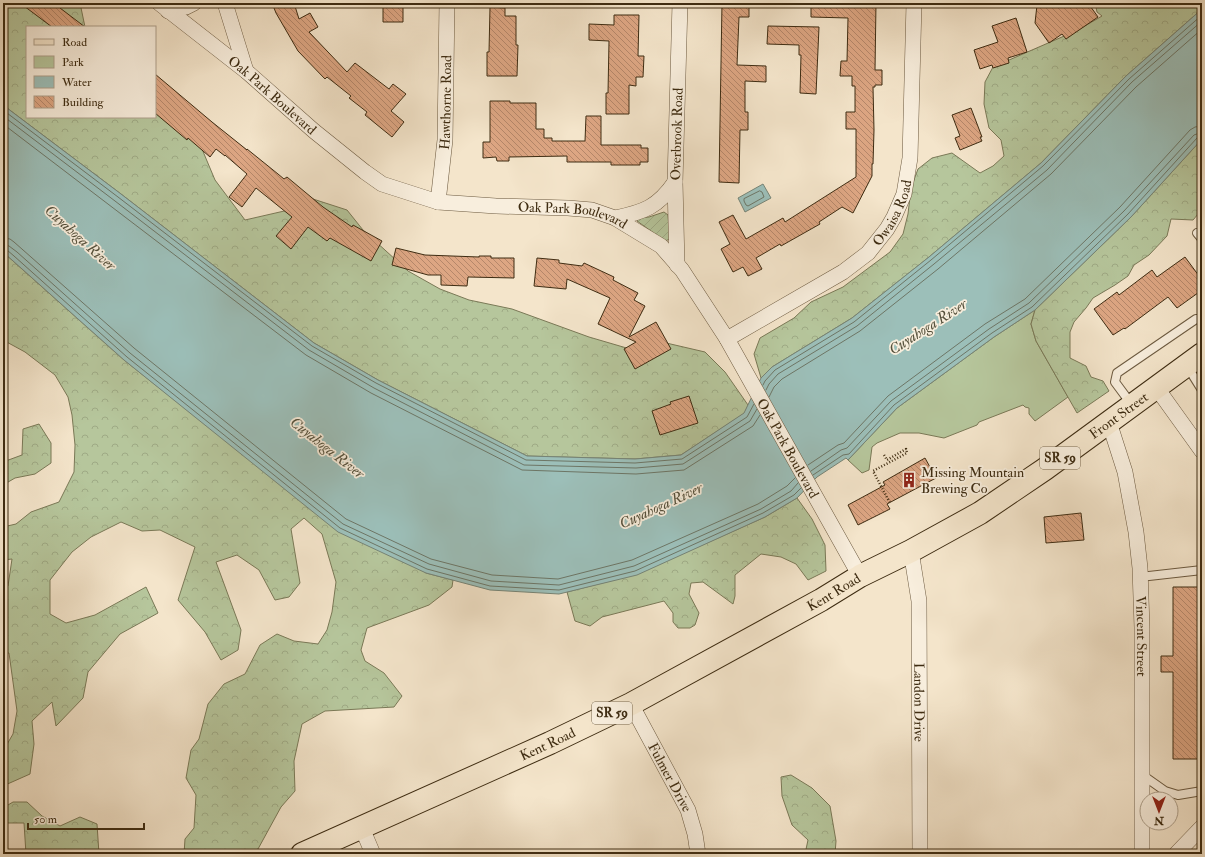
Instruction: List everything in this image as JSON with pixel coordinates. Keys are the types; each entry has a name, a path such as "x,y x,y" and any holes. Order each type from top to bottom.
{"main road":[{"name":"Front Street","path":"911,551 997,502 1045,469 1194,360"},
{"name":"Kent Road","path":"302,854 550,743 631,704 821,600 860,576 911,551"}],"street":[{"path":"164,7 186,7 194,3"},
{"path":"225,3 246,71"},
{"name":"Hawthorne Road","path":"438,202 445,140 447,3"},
{"name":"Overbrook Road","path":"677,264 675,182 680,3"},
{"name":"Owaisa Road","path":"727,338 850,268 868,253 894,218 904,194 910,158 914,3"},
{"name":"Oak Park Boulevard","path":"164,7 246,71 295,114 377,181 389,187 438,202 592,210 615,218 661,246 677,264 727,338 744,371 860,576"},
{"path":"615,218 643,211 656,204 668,192 675,182"},
{"path":"1156,387 1202,451"},
{"name":"Vincent Street","path":"1109,422 1125,472 1136,532 1140,577 1142,628 1142,854"},
{"name":"Landon Drive","path":"911,551 919,602 920,854"},
{"name":"Fulmer Drive","path":"631,704 688,810 695,834 698,854"},
{"path":"1176,854 1202,827"},
{"path":"362,828 373,854"}],"lane":[{"path":"1132,405 1115,382 1117,373 1196,319 1202,319"},
{"path":"1194,360 1202,390"},
{"path":"1140,577 1202,570"},
{"path":"1141,774 1165,791 1178,795 1202,792"}],"path":[{"path":"884,455 887,460 906,449 907,453 873,471 890,503"}],"green space":[{"path":"3,3 80,3 85,26 26,26 26,118 156,118 156,108 194,130 215,180 245,220 293,209 313,199 347,210 363,230 408,271 440,289 469,300 512,309 589,337 630,349 662,342 705,352 725,372 748,405 745,413 681,455 635,459 527,456 378,380 314,343 3,105"},
{"path":"1095,3 1202,3 1202,9 1126,76 1041,163 929,257 852,318 772,367 761,378 754,354 760,338 794,318 811,302 843,287 890,252 903,234 908,214 911,188 918,169 932,158 952,153 980,173 993,166 1004,156 1001,140 989,128 984,104 985,82 993,67 1078,30 1102,16 1097,12"},
{"path":"1202,139 1202,186 1200,188 1201,209 1197,216 1193,220 1171,219 1167,236 1149,255 1134,265 1128,276 1093,298 1074,322 1070,332 1070,358 1086,366 1091,377 1103,381 1109,391 1077,413 1036,341 1031,324 1035,310 1131,217"},
{"path":"664,212 668,215 670,239 665,241 637,221 639,218 649,217"},
{"path":"3,252 124,360 248,458 426,573 453,580 452,587 429,605 367,628 361,650 365,661 384,673 402,696 394,707 325,711 302,724 294,761 295,791 281,807 258,849 243,854 184,854 185,839 194,828 196,795 186,778 191,750 199,739 208,704 224,684 245,674 260,645 277,634 294,641 318,644 327,630 332,612 336,582 322,534 304,518 291,529 300,583 289,597 275,600 259,570 237,555 216,562 241,630 238,650 221,660 205,632 178,600 195,547 160,530 142,531 121,522 91,537 72,552 50,580 50,614 66,623 95,615 146,587 158,613 120,634 88,672 83,698 56,726 52,702 32,721 34,744 30,774 3,786 3,744 6,746 13,734 17,711 9,653 3,653 3,589 8,586 12,559 3,560 3,527 16,524 31,512 59,502 74,472 75,445 72,415 68,397 55,375 25,352 3,340"},
{"path":"1035,310 1031,324 1036,341 1068,397 1035,421 1029,414 1029,408 1023,405 979,422 977,425 944,438 919,433 900,433 877,443 872,447 869,470 862,473 848,460 897,408 994,337"},
{"path":"39,424 51,443 51,463 35,474 15,478 3,485 3,462 22,455 23,429"},
{"path":"797,498 812,519 825,545 826,571 808,580 796,564 781,557 761,554 735,575 735,596 733,604 703,582 691,583 689,594 699,613 695,625 690,628 678,628 673,622 673,613 664,601 602,617 590,626 575,621 567,592 637,574 765,517"},
{"path":"791,775 812,788 830,806 836,841 835,854 805,854 808,840 792,825 782,796 781,777"},
{"path":"13,802 27,802 42,816 60,826 80,817 97,824 99,854 26,854 24,823 3,823 3,808"}],"water":[{"name":"Cuyahoga River","path":"1202,9 1202,139 1131,217 1035,310 994,337 897,408 848,460 846,458 817,477 797,498 765,517 637,575 559,594 490,590 426,573 338,532 124,360 3,252 3,105 314,343 378,380 527,456 635,459 681,455 744,413 761,378 772,367 852,318 929,257 1041,163 1126,76"},
{"path":"763,184 771,198 745,212 738,198"}],"building":[{"path":"20,3 64,3 60,8 84,26 51,26"},
{"path":"272,3 294,3 299,19 310,13 318,27 309,32 347,72 355,63 389,89 393,84 406,94 391,111 404,122 392,137 365,115 367,112 349,98 351,96 327,77 325,79 298,51 276,13"},
{"path":"383,3 403,3 403,22 383,22"},
{"path":"722,3 739,3 739,5 749,5 749,17 739,17 737,65 766,66 766,82 745,81 745,112 748,112 748,130 740,130 739,183 719,182"},
{"path":"811,3 876,3 875,70 882,70 882,85 875,85 875,87 873,87 874,130 872,176 853,213 842,207 819,222 820,224 756,258 762,269 748,276 743,267 733,272 721,249 730,244 719,222 733,215 746,239 783,218 785,222 856,177 856,129 846,129 846,112 855,112 855,86 852,86 852,76 840,76 841,61 847,61 848,18 811,17"},
{"path":"1060,3 1088,3 1098,17 1066,39 1062,34 1049,43 1035,23 1037,5 1054,7"},
{"path":"490,7 505,8 505,16 516,16 516,45 518,45 517,76 487,76"},
{"path":"614,15 639,15 638,56 644,56 643,77 636,77 636,86 629,85 629,114 606,114 609,41 589,40 589,24 614,25"},
{"path":"1016,18 1027,52 1008,58 1009,63 993,68 992,65 980,69 974,50 998,42 992,26"},
{"path":"768,26 819,27 816,94 800,93 801,55 799,55 799,45 767,44"},
{"path":"156,75 212,122 284,179 287,177 323,207 352,227 353,225 382,241 371,261 330,238 327,241 308,227 291,249 276,236 292,217 256,188 242,207 229,197 247,174 216,149 210,157 188,138 187,140 156,114"},
{"path":"490,101 536,103 536,129 544,129 544,138 552,138 552,141 585,141 586,116 601,116 601,145 641,145 641,148 648,148 648,162 640,162 640,165 611,165 611,162 567,162 567,156 509,157 509,161 497,161 496,157 483,158 483,142 490,142"},
{"path":"971,108 982,137 980,137 982,141 960,150 955,138 960,136 952,115"},
{"path":"396,248 425,255 491,256 491,258 514,258 514,278 468,277 467,286 441,285 441,275 428,275 392,265"},
{"path":"1185,257 1202,280 1202,290 1177,308 1168,297 1125,329 1124,328 1113,335 1094,309 1117,292 1119,295 1152,270 1157,277"},
{"path":"537,258 559,260 559,263 582,266 584,263 614,277 613,280 638,293 634,300 645,306 629,337 656,322 671,349 635,369 624,349 636,342 598,324 610,298 567,279 566,289 534,286"},
{"path":"689,396 698,423 660,435 652,411 671,404 670,402"},
{"path":"925,458 936,478 887,504 890,509 858,525 848,505 885,485 883,482"},
{"path":"1081,513 1084,540 1046,543 1044,517"},
{"path":"1173,587 1202,587 1202,759 1173,759 1173,672 1161,672 1161,656 1173,656"}],"place":[{"name":"Missing Mountain Brewing Co","path":"909,480"}]}
